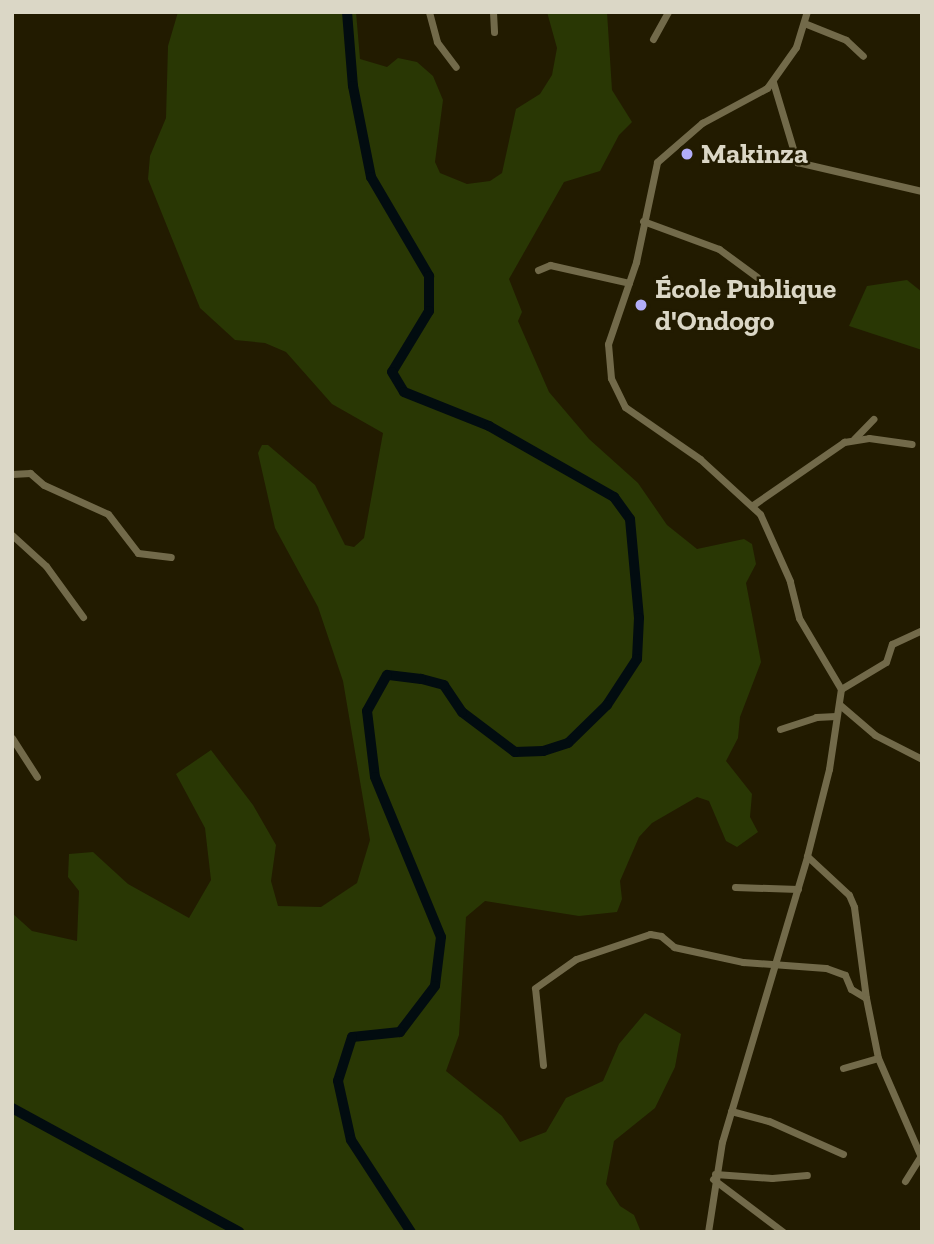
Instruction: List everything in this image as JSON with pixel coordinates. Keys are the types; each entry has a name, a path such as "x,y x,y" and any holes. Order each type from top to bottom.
{"street":[{"path":"429,12 437,42 456,67"},
{"path":"493,12 494,32"},
{"path":"653,39 668,12"},
{"path":"708,1232 714,1177 731,1111 776,966 829,769 841,689 799,618 779,556 753,505 687,449 637,419 613,386 608,344 629,283 653,171 660,158 702,123 773,82 796,47 807,12"},
{"path":"804,23 846,40 863,56"},
{"path":"773,82 797,162 922,191"},
{"path":"643,220 719,249 758,277"},
{"path":"538,270 550,265 629,283"},
{"path":"753,505 854,439 873,419"},
{"path":"854,439 912,444"},
{"path":"12,474 30,472 44,485 108,514 138,553 171,557"},
{"path":"12,535 52,574 83,617"},
{"path":"841,689 886,662 892,644 922,630"},
{"path":"839,705 875,734 922,760"},
{"path":"780,729 816,717 836,716"},
{"path":"12,738 37,777"},
{"path":"807,856 849,895 854,907 866,998 878,1058 921,1158 905,1181"},
{"path":"735,887 798,889"},
{"path":"544,1065 535,988 576,959 650,934 661,936 674,947 776,966 826,968 845,975 851,989 866,998"},
{"path":"843,1068 878,1058"},
{"path":"731,1111 769,1121 843,1154"},
{"path":"714,1177 772,1178 807,1175"},
{"path":"714,1177 783,1232"}],"green space":[{"path":"178,12 356,12 360,59 387,67 398,58 417,62 433,76 443,100 435,162 440,173 467,184 490,181 502,173 516,109 540,94 552,75 557,48 547,12 607,12 612,90 632,122 619,135 600,171 564,182 509,279 522,312 518,321 549,392 589,439 638,483 667,525 697,549 744,539 752,544 756,564 746,583 761,662 740,717 738,738 726,761 752,794 750,817 758,832 737,847 726,841 709,801 697,797 652,823 639,837 620,881 622,899 617,912 579,916 485,901 466,917 459,1035 446,1071 502,1116 520,1142 546,1132 566,1098 603,1081 619,1044 645,1013 681,1034 675,1067 655,1108 614,1141 606,1184 620,1206 634,1215 641,1232 12,1232 12,913 32,931 77,941 79,891 68,877 69,854 93,852 128,884 189,918 211,880 205,828 176,774 211,750 253,805 276,845 271,881 278,906 321,907 357,883 370,840 343,681 318,607 275,528 258,453 262,445 268,445 315,485 345,545 354,547 364,538 383,433 332,404 286,352 265,343 235,340 200,308 148,179 150,156 166,118 168,46"},
{"path":"907,280 922,292 922,350 849,326 867,286"}],"waterway":[{"path":"347,12 353,86 371,177 429,276 429,311 392,372 404,392 489,426 614,497 630,519 639,618 637,659 607,705 568,743 543,751 515,752 462,712 444,685 421,679 387,675 367,711 375,777 441,937 435,986 400,1032 352,1037 338,1081 351,1140 411,1232"},
{"path":"12,1108 239,1232"}],"place":[{"name":"Makinza","path":"687,154"},
{"name":"École Publique d'Ondogo","path":"641,305"}]}
